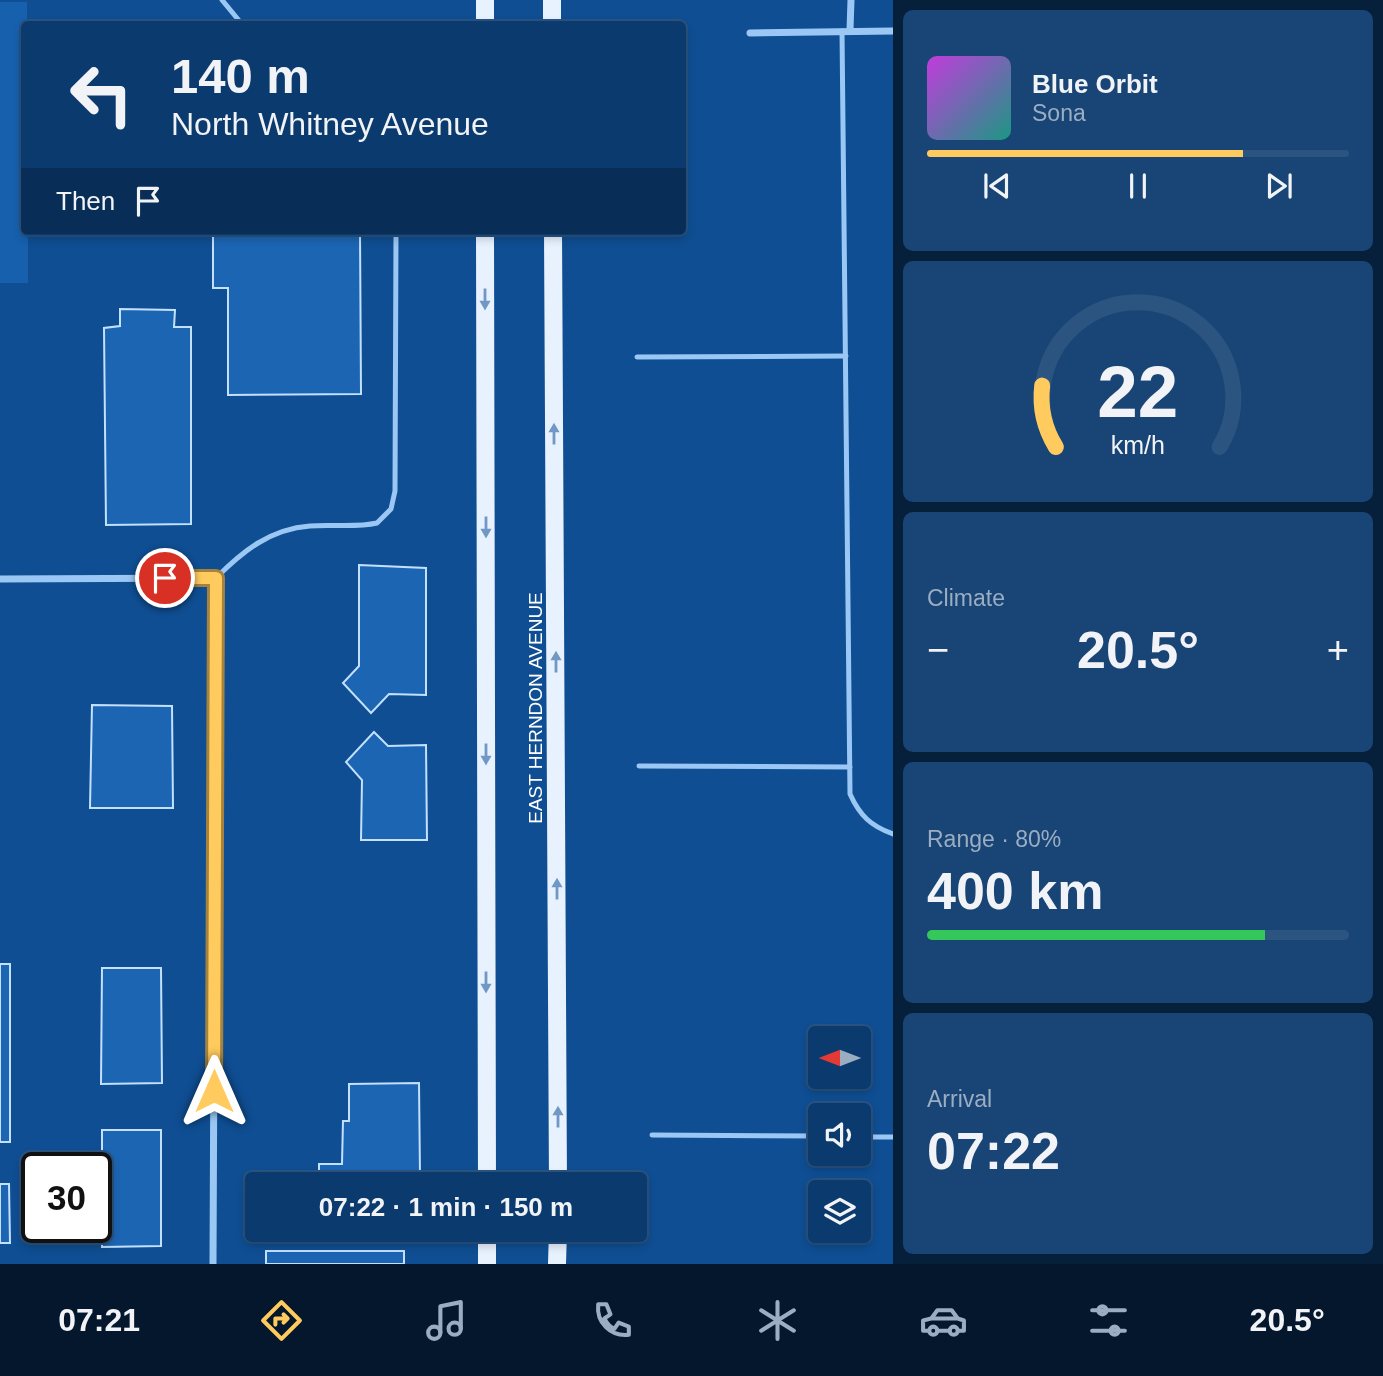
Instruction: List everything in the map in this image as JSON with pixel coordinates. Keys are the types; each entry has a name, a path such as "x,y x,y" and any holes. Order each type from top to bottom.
{"main road":[{"path":"485,0 485,21"},
{"path":"552,0 552,21"},
{"path":"485,235 487,1172"},
{"name":"EAST HERNDON AVENUE","path":"553,235 558,1172"},
{"path":"487,1242 487,1264"},
{"path":"557,1264 558,1242"}],"street":[{"path":"846,30 851,0"},
{"path":"750,33 893,31"},
{"path":"0,579 216,578 213,1264"}],"lane":[{"path":"222,0 239,21"},
{"path":"846,30 850,794 857,811 873,827 893,834"},
{"path":"216,578 242,552 267,538 308,526 363,526 377,523 391,509 395,491 396,235"},
{"path":"637,357 846,356"},
{"path":"639,766 850,767"},
{"path":"652,1135 808,1136"},
{"path":"871,1137 893,1137"}],"shaded area":[{"path":"0,2 27,2 27,21 21,21 21,235 28,235 28,283 0,283"}],"building":[{"path":"213,235 360,235 361,394 228,395 228,288 213,288"},
{"path":"120,309 175,310 174,327 191,327 191,524 106,525 104,328 120,326"},
{"path":"359,565 426,568 426,695 389,694 371,713 343,683 359,666"},
{"path":"92,705 172,706 173,808 90,808"},
{"path":"374,732 388,746 426,745 427,840 361,840 362,780 346,762"},
{"path":"0,964 10,964 10,1142 0,1142"},
{"path":"102,968 161,968 162,1083 101,1084"},
{"path":"419,1083 420,1172 319,1172 319,1164 342,1164 343,1121 349,1121 349,1084"},
{"path":"102,1130 161,1130 161,1246 102,1247 102,1243 112,1243 112,1152 102,1152"},
{"path":"0,1184 9,1184 10,1243 0,1243"},
{"path":"266,1251 404,1251 404,1264 266,1264"}],"route":[{"path":"165,578 216,578 214,1091"}]}
